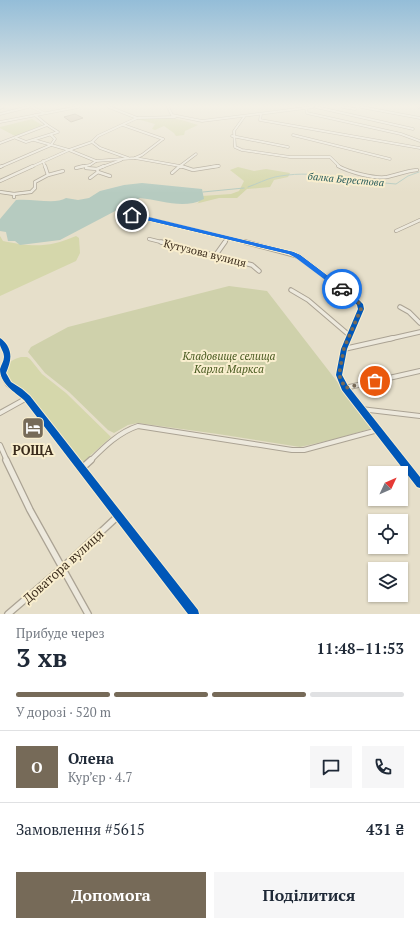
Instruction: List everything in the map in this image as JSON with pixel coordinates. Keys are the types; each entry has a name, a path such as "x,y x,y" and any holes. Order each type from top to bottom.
{"street":[{"path":"0,143 22,136"},
{"path":"16,138 26,142 49,136"},
{"path":"0,167 52,145 55,139 52,136"},
{"path":"0,181 43,161 92,142 99,136"},
{"path":"76,168 86,166 96,161 131,159 142,155 163,140 151,136"},
{"path":"288,147 232,136 236,148 279,156 330,157 339,167 357,173 381,177 417,170"},
{"path":"296,136 390,159"},
{"path":"348,136 376,142 420,148"},
{"path":"406,136 420,140"},
{"path":"34,140 69,150 96,161"},
{"path":"92,142 100,148 131,159"},
{"path":"172,173 196,154"},
{"path":"135,158 180,166 193,170 219,166"},
{"path":"90,178 98,170 124,159"},
{"path":"43,161 48,175"},
{"path":"86,166 86,168 98,170 110,176"},
{"path":"0,192 6,192 14,196 31,192 35,188 35,182 48,175 63,171"},
{"path":"132,215 291,253 298,256 356,300 360,304 361,309 344,348 339,375 345,388 420,484"},
{"path":"396,231 420,220"},
{"path":"216,256 228,238"},
{"name":"Кутузова вулиця","path":"149,239 252,265 259,272"},
{"path":"292,290 308,300 349,335"},
{"path":"400,307 409,312 420,323"},
{"path":"344,348 420,332"},
{"path":"0,342 8,352 8,358 2,376 8,384 27,398 194,614"},
{"path":"345,388 420,371"},
{"path":"0,413 27,398"},
{"path":"361,409 420,416"},
{"path":"81,469 127,429 138,426 292,450 304,450 378,430"},
{"path":"0,446 9,468 26,501 88,614"},
{"name":"Доватора вулиця","path":"8,614 63,567 118,516"}],"green space":[{"path":"238,167 254,171 266,169 290,173 288,177 274,180 270,187 247,189 237,198 219,198 195,204 198,203 202,196 231,194 239,191 244,181 230,170"},
{"path":"0,236 3,241 40,245 57,243 76,236 79,238 80,253 76,261 0,296"},
{"name":"Кладовище селища Карла Маркса","path":"229,286 267,291 373,428 300,447 138,423 128,425 114,433 108,430 69,392 45,373 28,352 31,347 68,327"},
{"path":"27,357 30,359 42,374 66,393 111,437 83,462 79,461 28,395 12,384 5,375 4,371 7,365 15,359"}],"shaded area":[{"path":"142,183 202,189 204,199 188,204 180,204 140,198 60,240 20,245 15,241 8,241 6,232 0,231 0,219 16,200 56,201 66,198 78,200 89,198 100,191 124,185"}],"waterway":[{"name":"балка Берестова","path":"248,187 275,177 302,174 323,176 328,178 396,184 408,176 419,172"},
{"name":"балка Берестова","path":"203,192 244,188"}],"cycle path":[{"path":"132,215 291,253 298,256 356,300 360,304 361,309 344,349 339,375 345,388 420,484"},
{"path":"0,341 7,353 7,360 2,373 8,384 27,398 194,614"}],"way so far":[{"path":"342,289 360,304 361,309 344,348 339,375 345,388 375,381"}],"place":[{"name":"РОЩА","path":"33,428"}],"route":[{"path":"132,215 291,253 298,256 342,289"}]}
